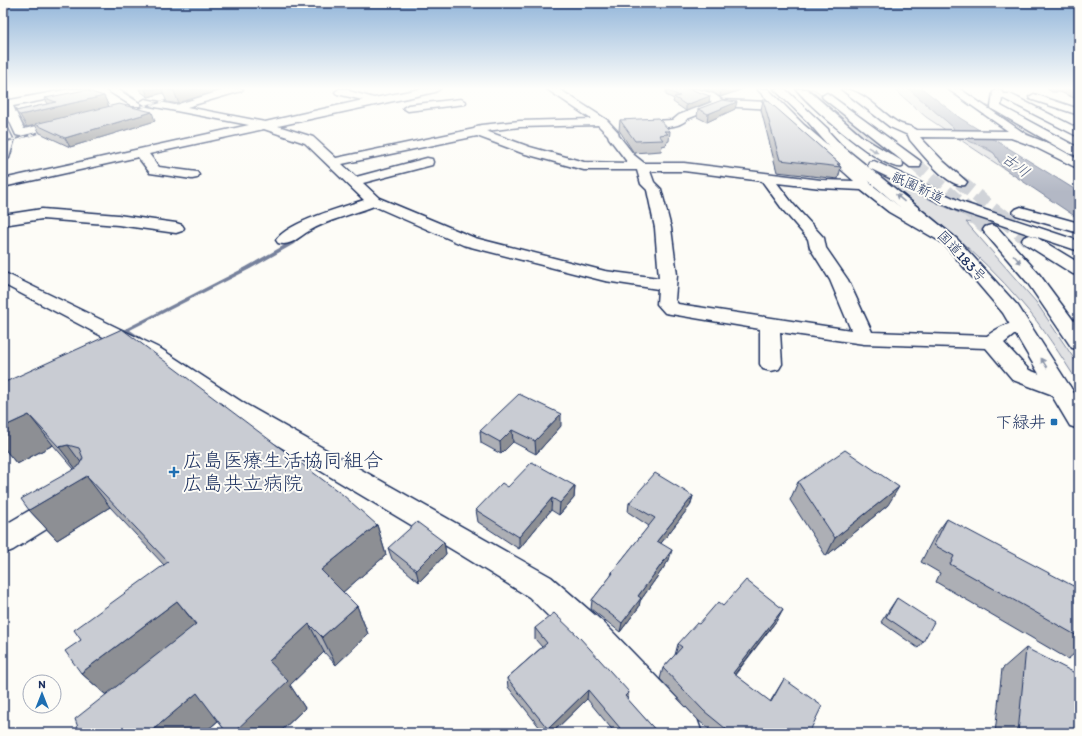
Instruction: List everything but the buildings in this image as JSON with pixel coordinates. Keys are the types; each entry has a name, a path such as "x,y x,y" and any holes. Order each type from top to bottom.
{"main road":[{"path":"16,123 20,133 60,123"},
{"path":"257,123 309,140 335,162 353,182 374,201 469,242 606,276 666,285"},
{"path":"3,183 272,123"},
{"path":"478,132 481,128 520,124 651,123"},
{"path":"797,123 863,182 865,186 894,209 925,225 951,242"},
{"name":"国道183号","path":"814,123 837,148 951,242 1011,310 1079,420"},
{"name":"祇園新道","path":"815,123 838,143 880,168 1041,220 1076,245"},
{"name":"祇園新道","path":"838,123 866,146 921,176 960,194"},
{"path":"862,123 915,164"},
{"path":"892,123 919,134 1011,135 1023,137 1033,140 1079,165"},
{"path":"906,123 919,134"},
{"path":"920,123 930,129 938,131"},
{"path":"1003,123 1023,137"},
{"path":"1025,123 1072,150 1079,152"},
{"path":"1035,123 1079,146"},
{"path":"1045,123 1079,141"},
{"path":"1052,123 1079,137"},
{"path":"1060,123 1079,133"},
{"path":"1069,123 1079,128"},
{"path":"605,124 626,153 641,166 648,184 654,189 663,228 668,275 666,285 667,304 677,311 864,338 992,342 1007,331 1022,328"},
{"path":"3,129 8,141 3,158"},
{"path":"429,132 440,139"},
{"path":"335,162 478,132 526,150 571,164 599,167 684,167 767,178 865,186"},
{"path":"919,134 914,138 939,165 960,194 999,224 1076,245"},
{"path":"140,152 155,170 192,175"},
{"path":"353,182 427,162"},
{"path":"767,178 788,207 816,238 818,248 840,280 864,338"},
{"path":"284,240 304,227 374,201"},
{"path":"3,220 42,214 118,220 176,228"},
{"path":"1041,220 1079,228"},
{"path":"991,230 1033,278 1079,342"},
{"path":"1030,240 1079,270"},
{"path":"3,277 153,354 237,410 359,482 470,544 540,588 592,635 683,733"},
{"path":"770,325 771,364"},
{"path":"992,342 1021,375 1061,390"},
{"path":"3,541 84,492"}],"shaded area":[{"path":"848,123 860,123 902,161 866,139"},
{"path":"936,123 949,123 953,127 955,133 994,153 1003,168"},
{"path":"1010,123 1020,123 1079,155 1079,160"},
{"path":"875,172 939,204 989,226 966,222 1036,302 1079,366 1079,384 1037,321 988,266 951,233"}],"water":[{"name":"古川","path":"949,123 969,123 1079,192 1079,219 1003,168 994,153 987,148 971,142 955,133 953,127"}],"waterway":[{"path":"140,339 126,330 248,268 292,243 302,234"}],"tunnel":[{"path":"915,164 975,216"},
{"path":"960,182 1001,216"},
{"path":"974,215 991,230"},
{"path":"1000,215 1030,240"}],"railway":[{"path":"3,142 51,130"}],"place":[{"name":"下緑井","path":"1054,422"},
{"name":"広島医療生活協同組合 広島共立病院","path":"174,472"}]}
